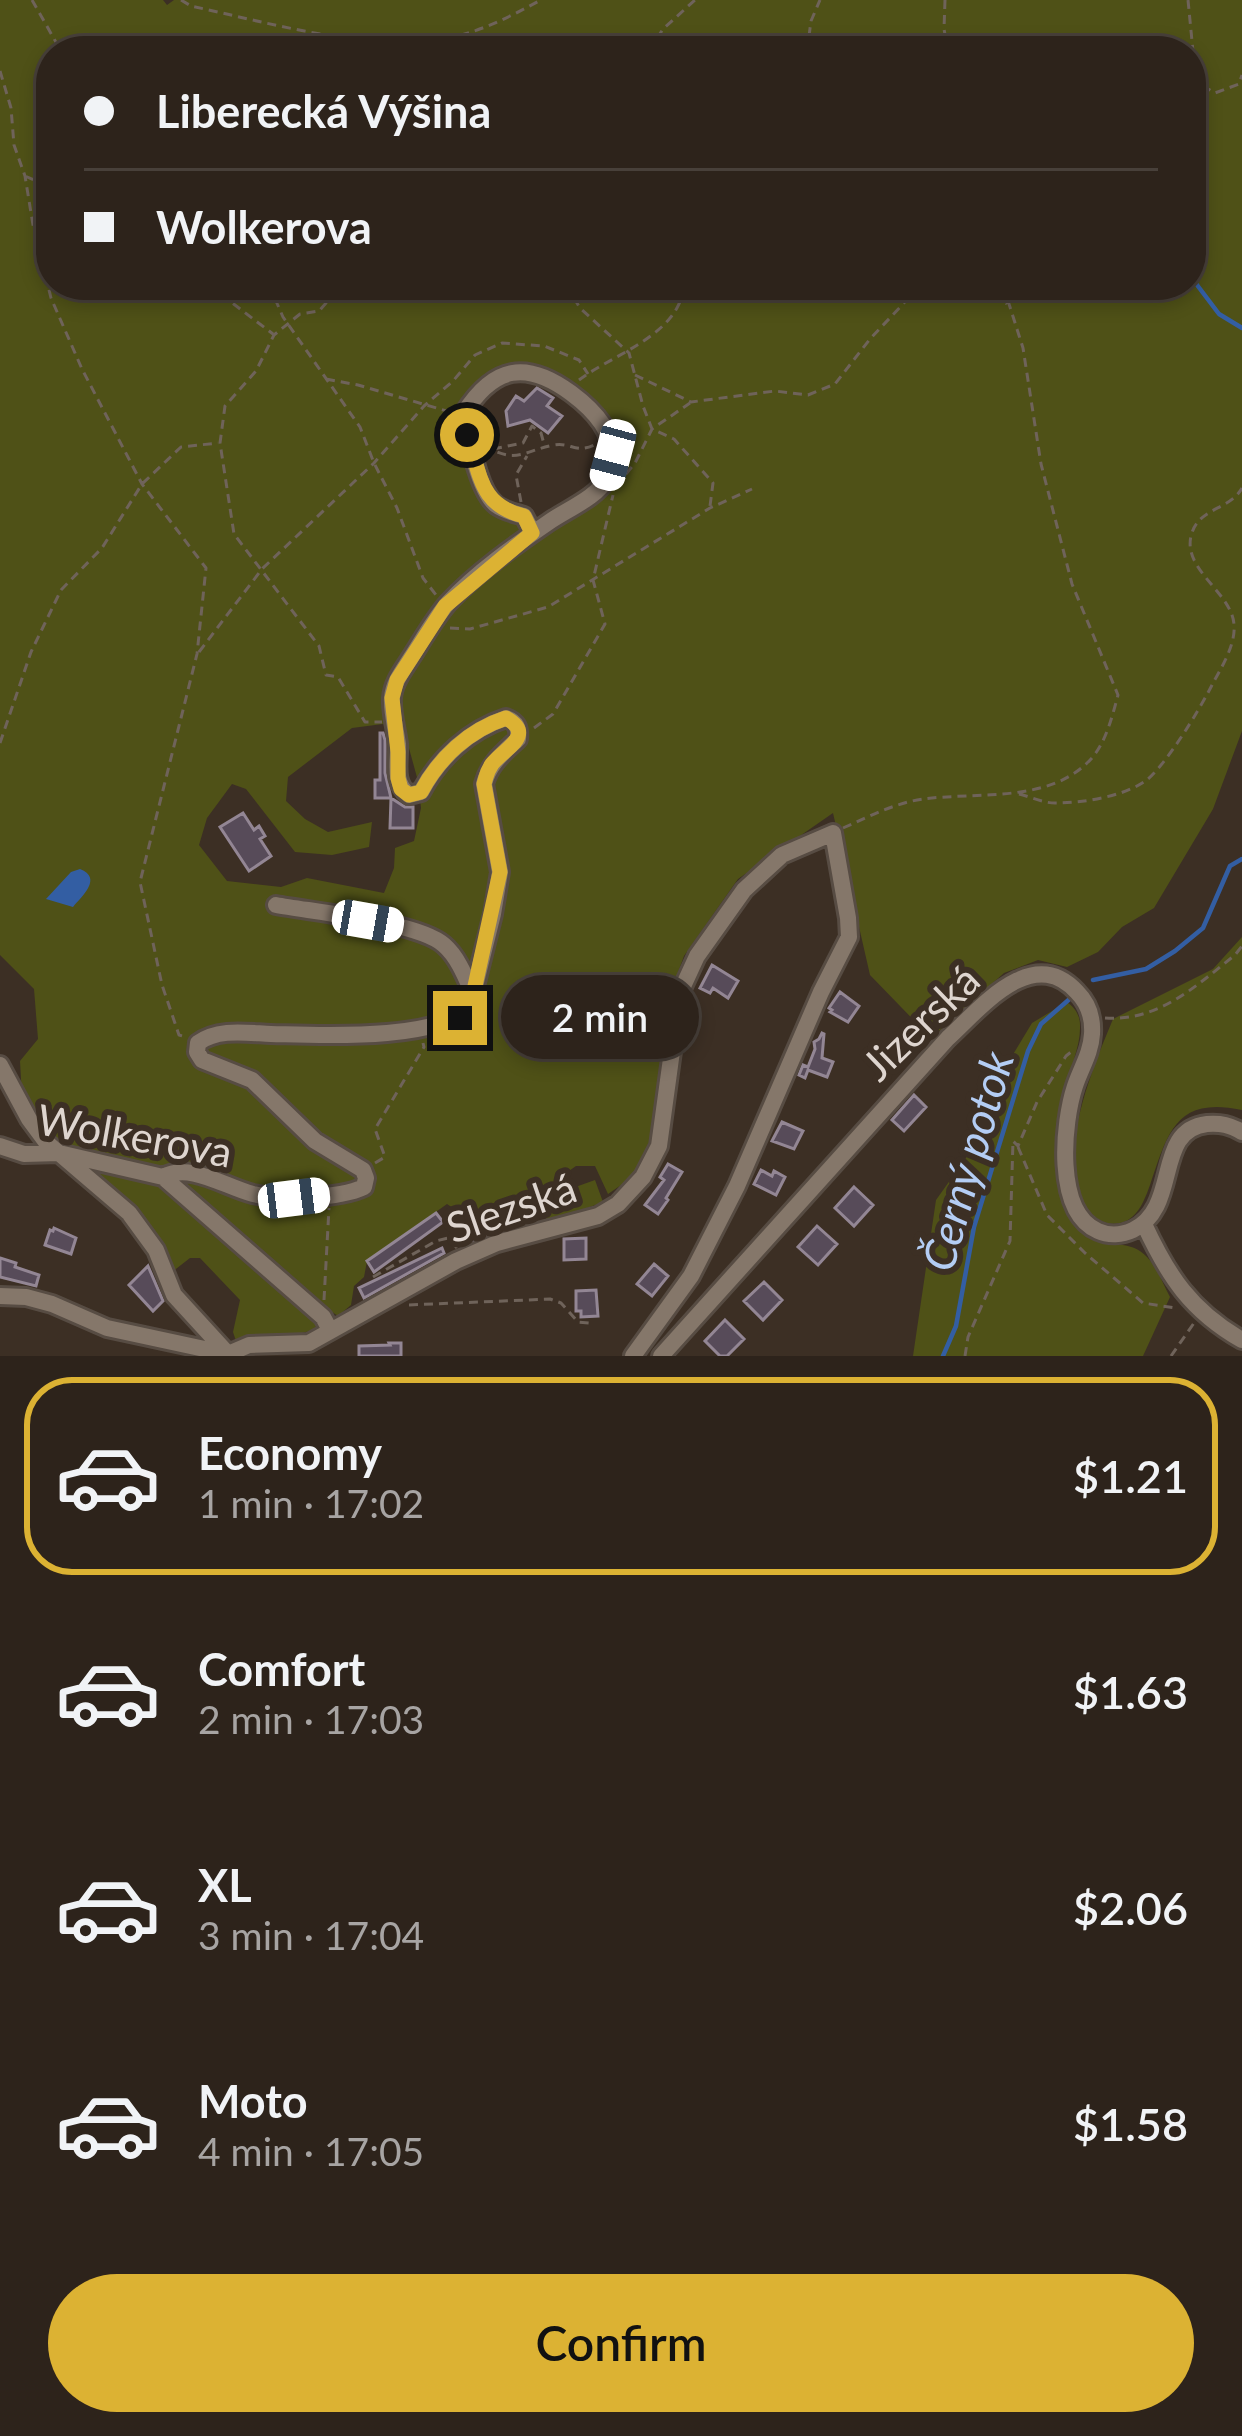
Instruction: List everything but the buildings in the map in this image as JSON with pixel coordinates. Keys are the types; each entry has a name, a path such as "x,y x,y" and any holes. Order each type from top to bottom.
{"street":[{"path":"198,1043 208,1036 232,1033 372,1034 422,1029 460,1018 470,1006 500,872 484,784 493,763 518,739 519,729 514,721 497,720 442,759 421,792 409,795 398,778 392,698 397,680 445,606 532,533 606,480 613,455 608,433 593,410 574,386 526,371 502,375 480,391 464,413 486,495 497,506 524,516 532,533"},
{"path":"633,1356 691,1276 849,938 833,833"},
{"name":"Slezská","path":"0,1296 52,1304 107,1328 232,1355 249,1345 309,1343 327,1323 456,1261 496,1244 598,1216 618,1204 643,1177 659,1146 680,993 697,956 744,890 782,855 833,833"},
{"path":"276,905 414,929 444,945 462,968 473,995"},
{"name":"Jizerská","path":"661,1356 948,1038 996,993 1026,976 1043,974 1070,984 1091,1017"},
{"path":"1091,1017 1092,1036 1073,1090 1066,1138 1066,1177 1071,1198 1086,1223 1097,1231 1122,1234 1144,1224 1158,1207 1170,1158 1188,1130 1228,1124 1242,1132"},
{"name":"Wolkerova","path":"198,1043 202,1060 252,1080 315,1141 363,1170"},
{"path":"0,1065 46,1142 129,1213 156,1250 174,1295 232,1355"},
{"name":"Wolkerova","path":"0,1146 24,1154 59,1153 163,1177 188,1172 254,1194 294,1198 329,1194"},
{"path":"329,1194 350,1194 364,1187 363,1170"},
{"path":"163,1177 327,1323"},
{"path":"1144,1224 1188,1300 1242,1340"}],"path":[{"path":"32,0 52,36"},
{"path":"181,0 191,6 346,36"},
{"path":"456,36 508,18 541,0"},
{"path":"659,36 695,0"},
{"path":"810,36 820,0"},
{"path":"945,0 945,36"},
{"path":"1188,0 1192,36"},
{"path":"0,70 36,237"},
{"path":"1206,88 1215,93 1239,84 1242,75"},
{"path":"0,144 14,145"},
{"path":"25,176 36,181"},
{"path":"52,300 142,484 206,568 197,654 140,882 162,985 179,1035 198,1043"},
{"path":"226,300 274,335"},
{"path":"276,300 360,427 423,578 445,606"},
{"path":"329,300 319,311 300,314 274,335 256,371 225,406 220,442 235,534 319,646 326,676 338,676 365,722 396,722"},
{"path":"575,300 629,352 652,429 674,439 713,484 710,508"},
{"path":"574,386 629,352 678,309 680,300"},
{"path":"518,739 553,714 605,624 593,580 616,482 635,463 652,429 691,403 775,391 808,395 835,384 907,300"},
{"path":"1001,300 1008,306"},
{"path":"833,833 889,807 924,799 1018,793 1063,779 1088,763 1100,746 1118,695 1067,566 1041,464 1023,348 1007,300"},
{"path":"635,375 691,403"},
{"path":"326,379 450,412"},
{"path":"197,654 262,568 374,463 424,406"},
{"path":"492,451 523,443 532,426 541,433 545,448"},
{"path":"467,435 504,455 563,444 591,448 608,433"},
{"path":"0,743 31,652 61,590 102,548 142,484 181,447 220,442"},
{"path":"524,516 516,475 529,454"},
{"path":"1018,793 1052,803 1111,796 1147,781 1196,717 1229,652 1234,624 1219,593 1192,558 1191,536 1202,515 1234,501 1242,488"},
{"path":"430,627 470,629 548,607 710,508 752,489"},
{"path":"1091,1017 1124,1020 1175,1002 1242,946"},
{"path":"363,1170 385,1157 375,1129 424,1047 422,1029"},
{"path":"1018,1146 1037,1102 1066,1056 1092,1036"},
{"path":"965,1356 968,1336 1010,1241 1013,1141 1047,1215 1085,1253 1143,1303 1201,1312 1171,1356"},
{"path":"327,1323 329,1194"},
{"path":"374,1277 448,1238 458,1251 456,1261"},
{"path":"411,1305 550,1299 561,1303 578,1322 589,1323"}],"shaded area":[{"path":"0,0 163,0 167,5 174,0 1242,0 1242,731 1213,809 1154,908 1122,927 1098,952 1067,967 1038,960 1004,973 931,1038 870,975 833,813 738,879 684,956 669,997 652,1142 633,1177 608,1194 595,1166 576,1166 480,1226 447,1204 367,1261 364,1277 354,1286 351,1305 338,1316 295,1287 166,1175 59,1148 22,1097 20,1061 38,1039 34,989 0,955","holes":["524,368 609,424 600,494 529,536 517,515 478,481 468,446 450,424 467,396","383,724 407,741 421,808 414,841 395,848 394,868 384,893 307,878 281,887 227,881 199,845 207,818 232,784 246,789 295,852 332,855 369,847 372,822 328,832 286,801 288,777 352,728"]},
{"path":"1242,937 1242,1110 1202,1108 1178,1122 1138,1211 1120,1223 1098,1219 1082,1202 1074,1179 1074,1152 1085,1093 1113,1019 1213,969"},
{"path":"1067,1002 1080,1025 1059,1129 1065,1205 1075,1225 1092,1238 1142,1253 1170,1297 1143,1356 913,1356 936,1200 995,1117 1009,1061 1032,1023"},
{"path":"77,1161 162,1181 321,1325 238,1347 233,1332 240,1300 200,1258 190,1258 172,1272"},
{"path":"595,1180 603,1202 548,1223 539,1200"}],"water":[{"path":"80,869 90,882 73,907 46,899 71,872"}],"waterway":[{"path":"1206,297 1219,314 1242,328"},
{"name":"Černý potok","path":"1093,980 1146,969 1175,951 1203,928 1230,866 1242,859"},
{"name":"Černý potok","path":"943,1356 956,1326 974,1227 1028,1051 1041,1024 1073,996"}],"route":[{"path":"460,1018 470,1006 500,872 484,784 493,763 518,739 519,729 514,721 497,720 442,759 421,792 409,795 398,778 392,698 397,680 445,606 532,533 524,516 497,506 486,495 467,435"}]}
